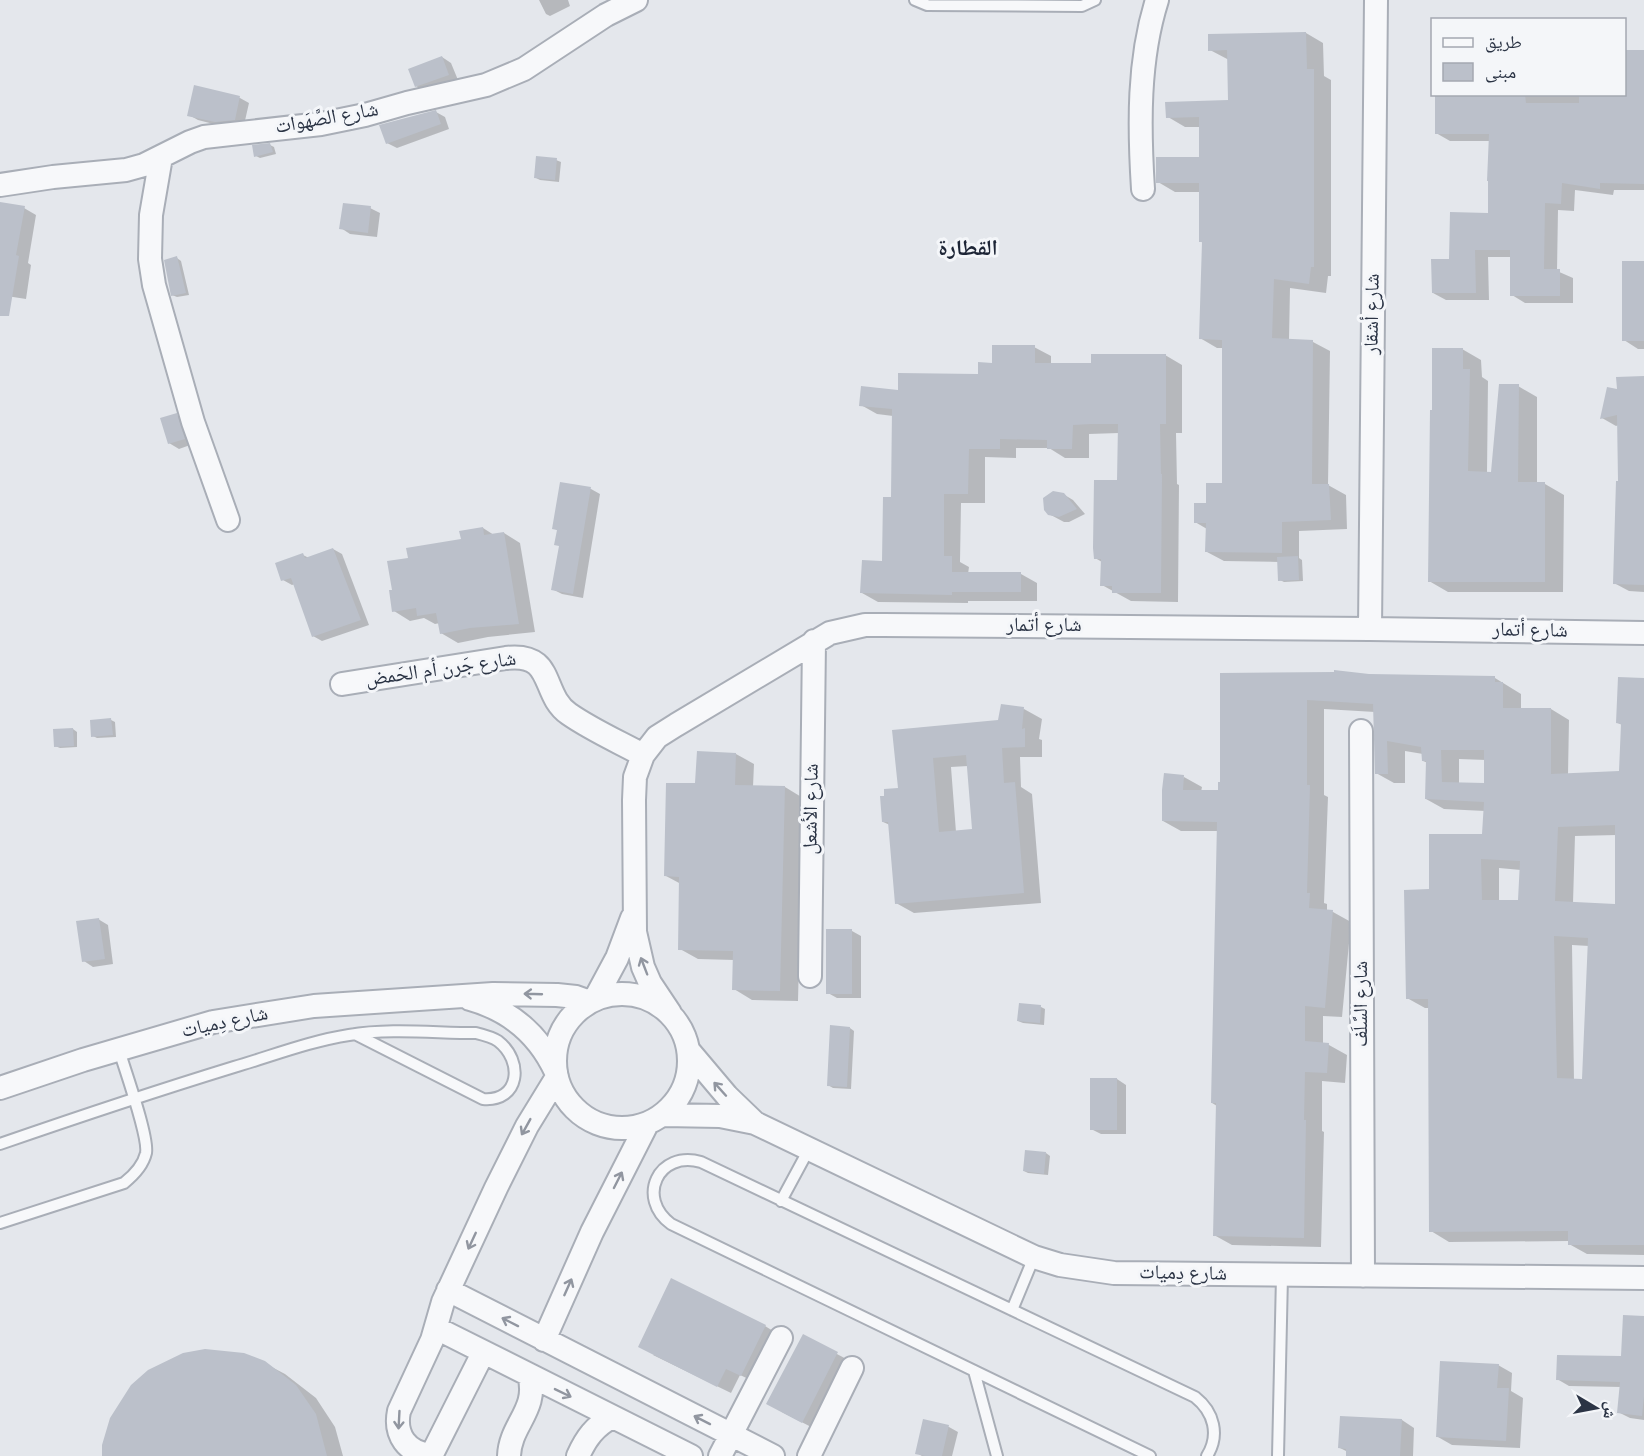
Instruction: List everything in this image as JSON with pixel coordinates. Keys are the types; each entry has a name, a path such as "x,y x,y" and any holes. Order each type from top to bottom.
{"street":[{"name":"شارع الصَّهَوات","path":"0,185 126,170 204,137 321,124 486,85 524,69 606,15 636,0"},
{"path":"1143,189 1141,108 1148,41 1157,0"},
{"name":"شارع أشقار","path":"1370,629 1376,0"},
{"path":"161,157 151,215 150,259 153,285 193,422 228,520"},
{"name":"شارع أتمار","path":"670,1013 650,983 643,967 638,950 634,914 635,777 643,755 657,737 830,633 865,625 1644,633"},
{"name":"شارع الأشعل","path":"810,976 814,641"},
{"name":"شارع جَرن أم الحَمض","path":"342,684 506,658 528,659 538,664 545,673 553,695 568,714 643,755"},
{"name":"شارع السَّلَف","path":"1361,731 1363,1276"},
{"name":"شارع أتمار","path":"593,1000 617,958 634,914"},
{"name":"شارع دِميات","path":"0,1088 213,1023 314,1005 493,993 556,995 593,1000"},
{"path":"544,1340 592,1232 655,1120 680,1097 688,1075 689,1051 686,1037 670,1013 654,1001 635,995 615,994 593,1000 574,1015 562,1032 556,1052 557,1075 564,1095 576,1110 591,1122 609,1128 628,1129 655,1120"},
{"name":"شارع دِميات","path":"457,996 500,1010 518,1022 534,1036 547,1054 557,1075"},
{"name":"شارع دِميات","path":"689,1051 727,1096 755,1123"},
{"path":"483,1353 431,1456 411,1450 398,1432 399,1411 436,1328 448,1290 527,1126 557,1075"},
{"name":"شارع دِميات","path":"655,1120 720,1116 755,1123 1034,1257 1060,1265 1114,1273 1644,1278"},
{"path":"448,1290 773,1456"},
{"path":"436,1328 691,1456"},
{"path":"720,1456 781,1338"},
{"path":"809,1456 852,1368"},
{"path":"509,1456 511,1440 531,1400 529,1375"},
{"path":"578,1456 590,1433 612,1417"}],"lane":[{"path":"915,0 927,5 1082,6 1095,0"},
{"path":"0,1144 133,1098 317,1042 355,1034 476,1033 487,1035 497,1040 509,1053 515,1069 515,1078 512,1086 500,1098 483,1100 355,1034"},
{"path":"0,1223 124,1183 144,1161 147,1143 119,1050"},
{"path":"781,1201 809,1149"},
{"path":"1150,1456 671,1224 657,1210 653,1192 655,1182 666,1167 674,1162 692,1160 1195,1397 1202,1403 1212,1420 1214,1440 1208,1456"},
{"path":"1012,1310 1034,1257"},
{"path":"1278,1456 1282,1276"},
{"path":"975,1371 997,1456"}],"building":[{"path":"1306,32 1307,69 1314,69 1314,267 1311,267 1309,284 1274,279 1272,338 1313,340 1312,484 1329,484 1331,520 1282,522 1282,553 1205,552 1206,523 1194,523 1194,503 1206,503 1206,483 1222,483 1222,340 1199,339 1202,242 1199,242 1199,183 1156,183 1156,157 1199,157 1199,117 1166,118 1165,102 1228,100 1227,50 1208,51 1208,34"},
{"path":"1626,50 1644,50 1644,184 1600,183 1600,189 1562,183 1561,204 1545,203 1544,269 1560,269 1560,296 1510,296 1510,250 1475,250 1476,293 1432,293 1431,259 1449,259 1450,212 1488,213 1489,134 1435,134 1435,96 1525,96 1526,103 1579,103 1579,96 1626,96"},
{"path":"442,56 449,75 415,87 408,69"},
{"path":"194,85 240,96 235,120 215,122 187,116"},
{"path":"436,110 441,124 386,144 379,125"},
{"path":"270,143 273,152 254,157 252,145"},
{"path":"536,156 557,158 555,180 534,178"},
{"path":"0,202 25,206 16,255 19,256 9,316 0,316"},
{"path":"343,203 371,206 368,233 339,229"},
{"path":"177,256 186,293 171,296 164,260"},
{"path":"1622,261 1644,261 1644,341 1622,341"},
{"path":"992,345 1035,345 1035,363 1091,363 1091,354 1166,354 1166,424 1160,424 1161,593 1112,593 1112,586 1100,586 1101,559 1094,559 1093,548 1094,480 1117,480 1118,424 1091,424 1073,425 1072,449 1047,449 1047,440 1000,439 1000,449 969,449 968,494 944,494 944,556 952,556 952,572 1021,572 1021,592 952,592 952,595 860,593 862,560 882,561 883,497 891,497 892,409 859,406 861,386 898,390 898,373 978,374 978,362 992,363"},
{"path":"1432,348 1463,348 1463,369 1470,369 1468,471 1491,472 1499,384 1519,384 1518,482 1545,482 1545,582 1428,582"},
{"path":"1644,376 1644,585 1613,584 1616,481 1618,481 1617,415 1600,419 1607,387 1617,389 1616,377"},
{"path":"177,413 185,439 168,444 160,418"},
{"path":"560,482 591,487 573,594 551,590 559,546 554,545 557,530 552,529"},
{"path":"1053,491 1064,493 1077,509 1059,517 1048,515 1044,510 1043,498"},
{"path":"483,527 484,535 504,532 519,624 470,628 440,634 436,613 417,616 416,608 392,612 389,590 392,590 387,561 408,558 406,548 461,539 459,531"},
{"path":"333,548 361,620 312,637 291,578 281,581 275,563 303,553 305,558"},
{"path":"1298,556 1299,580 1278,581 1277,557"},
{"path":"1334,670 1369,674 1495,676 1495,682 1503,682 1503,708 1551,708 1551,774 1619,771 1621,724 1616,723 1618,677 1644,678 1644,1245 1568,1245 1568,1231 1429,1232 1428,999 1406,999 1404,890 1429,889 1429,834 1482,834 1484,802 1425,799 1426,761 1422,761 1421,747 1387,741 1388,774 1375,774 1373,704 1307,700 1307,785 1310,785 1307,893 1310,893 1309,908 1333,910 1325,1008 1305,1006 1305,1041 1329,1043 1327,1073 1305,1072 1304,1238 1213,1236 1216,1103 1211,1103 1217,822 1162,821 1164,773 1184,775 1183,790 1218,790 1218,782 1220,782 1220,673 1334,672","holes":["1441,750 1484,750 1484,783 1442,782","1615,825 1615,904 1555,901 1558,827","1481,859 1520,861 1518,900 1482,900","1554,936 1588,938 1582,1079 1557,1078"]},
{"path":"1001,704 1024,707 1022,729 1025,728 1025,747 1002,748 1004,783 1015,782 1024,893 895,904 888,822 882,822 880,796 884,796 884,789 898,788 892,730 998,720","holes":["966,755 972,829 939,832 933,758"]},
{"path":"111,718 113,735 91,737 90,720"},
{"path":"73,728 74,746 54,747 53,729"},
{"path":"697,751 736,753 735,785 785,786 780,991 732,990 733,951 678,950 679,877 664,876 666,783 695,783"},
{"path":"99,918 105,959 82,962 76,921"},
{"path":"826,929 852,929 852,994 826,994"},
{"path":"1019,1003 1041,1005 1040,1023 1017,1021"},
{"path":"830,1025 850,1027 847,1087 827,1086"},
{"path":"1090,1078 1117,1078 1117,1130 1090,1130"},
{"path":"1025,1150 1046,1152 1044,1174 1023,1171"},
{"path":"671,1278 766,1325 741,1376 726,1369 717,1387 638,1347"},
{"path":"1623,1315 1644,1316 1642,1416 1617,1413 1620,1382 1556,1380 1557,1355 1621,1356"},
{"path":"803,1334 838,1352 802,1423 766,1404"},
{"path":"205,1349 244,1353 265,1361 296,1385 316,1414 327,1456 102,1456 102,1445 110,1418 131,1385 148,1370 183,1353"},
{"path":"1440,1361 1499,1364 1497,1388 1509,1388 1506,1441 1436,1437"},
{"path":"1340,1416 1402,1419 1400,1456 1346,1456 1346,1449 1338,1448"},
{"path":"923,1419 949,1425 942,1456 915,1454"}],"district":[{"name":"القطارة","path":"968,249"}]}
